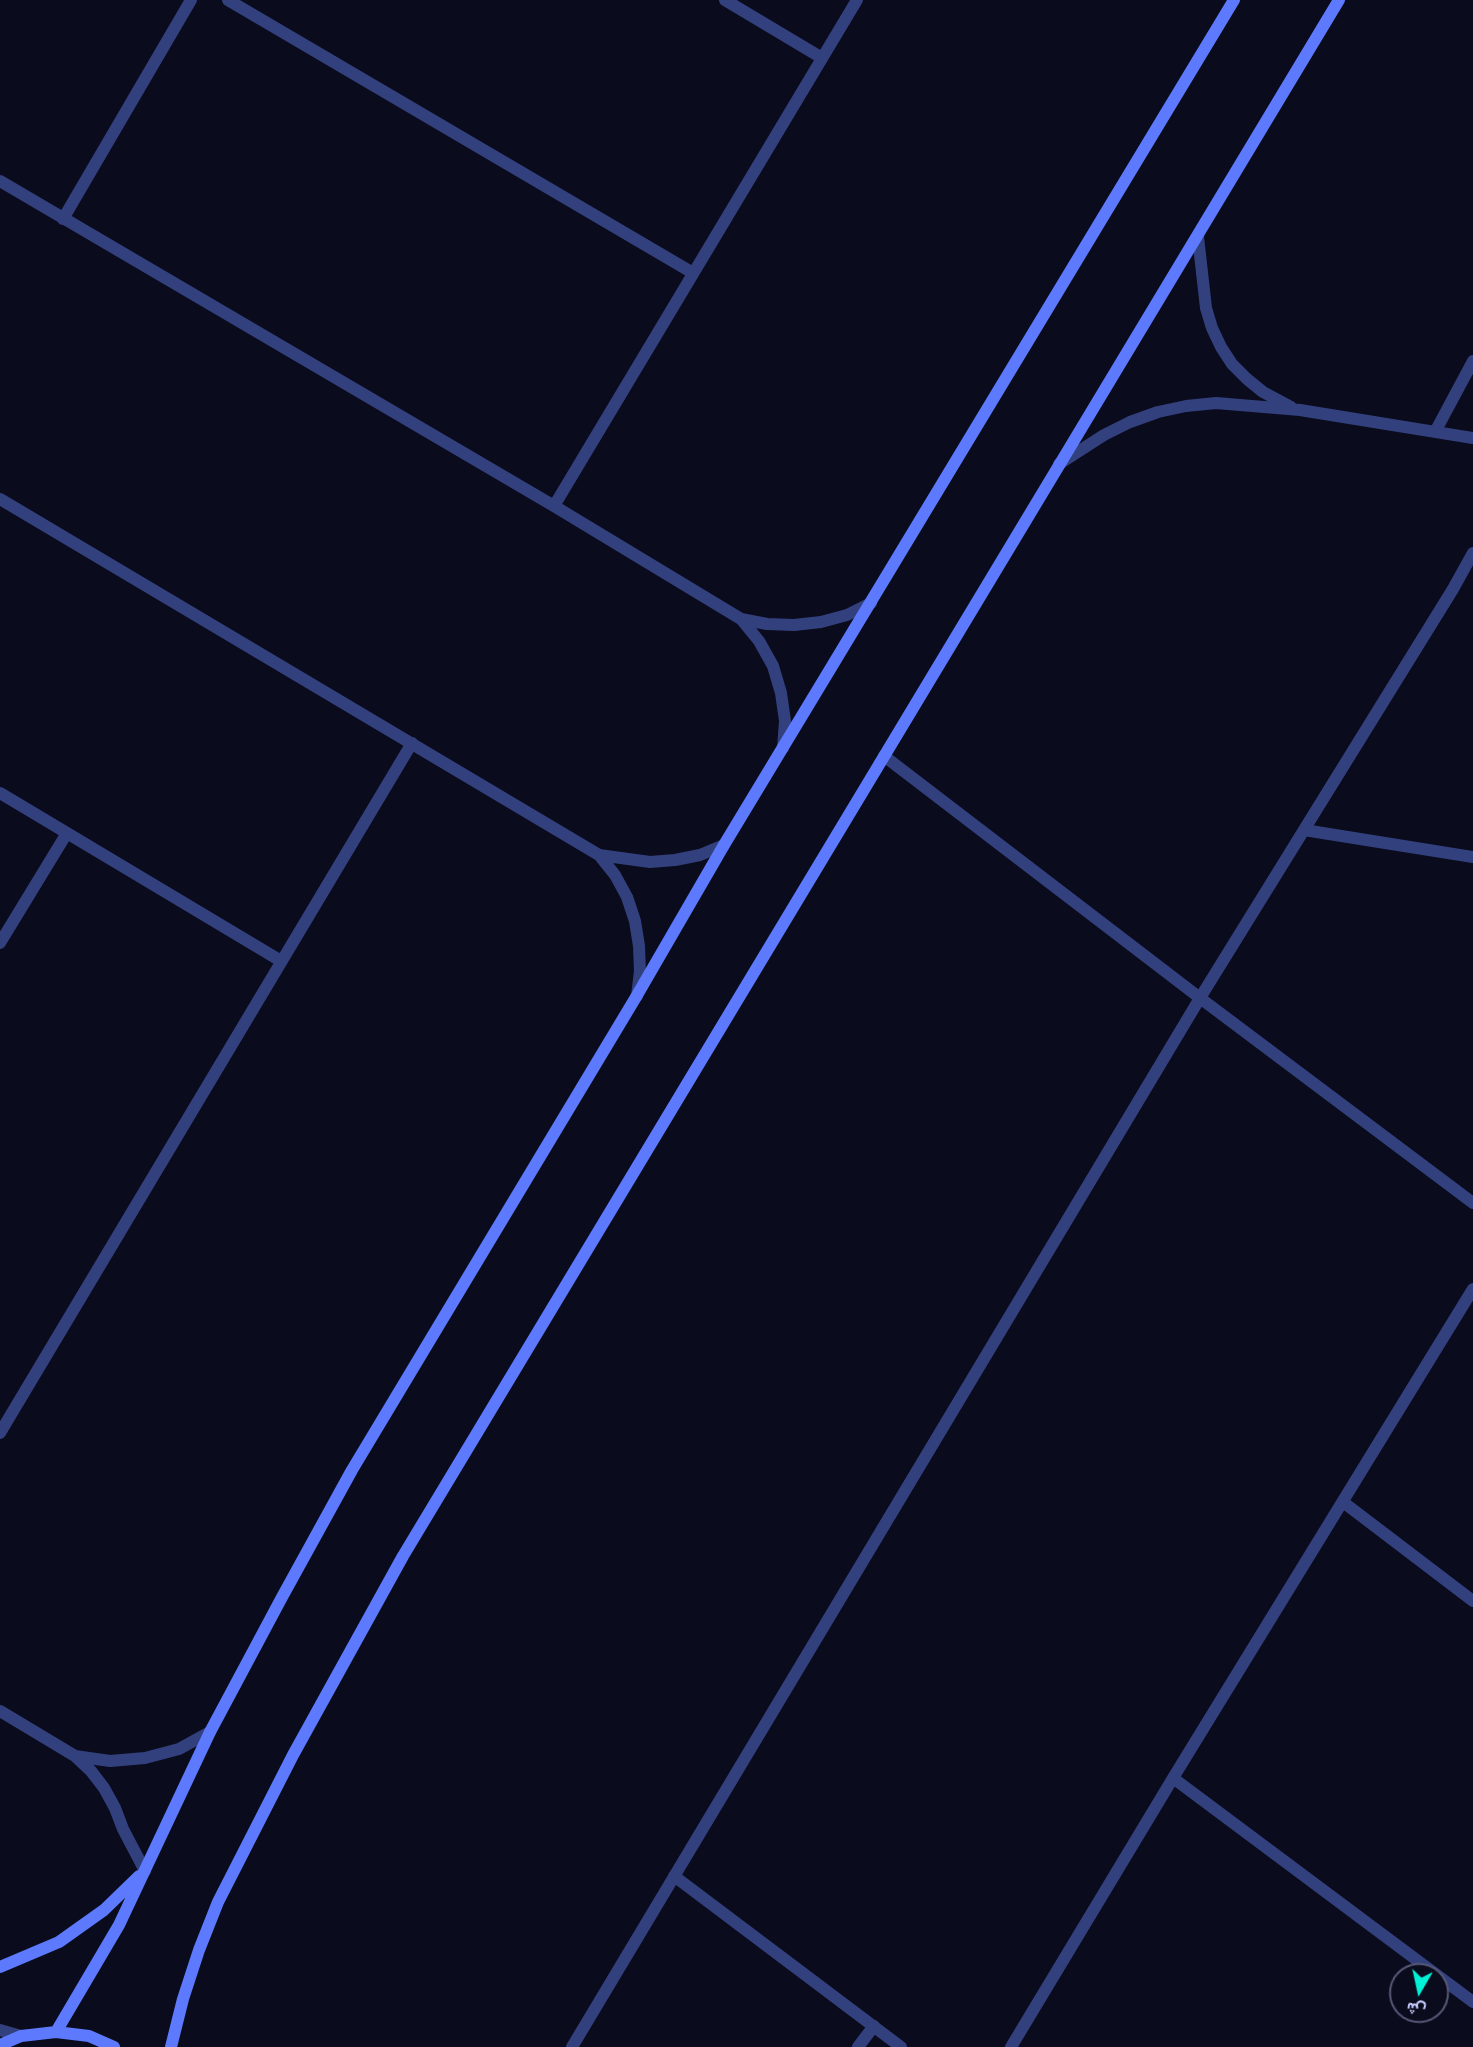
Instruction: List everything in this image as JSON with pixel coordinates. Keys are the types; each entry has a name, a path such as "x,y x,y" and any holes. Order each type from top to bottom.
{"street":[{"path":"63,219 191,0"},
{"path":"228,0 693,273"},
{"path":"725,0 822,58"},
{"path":"554,506 857,0"},
{"path":"56,2032 119,1925 210,1732 280,1599 352,1470 636,997 724,845 1234,0"},
{"path":"171,2047 183,1999 218,1902 348,1655 461,1458 1339,0"},
{"path":"0,181 554,506 741,619 759,641 773,666 781,693 785,721 783,749"},
{"path":"1198,237 1206,308 1221,347 1246,380 1281,403 1300,410"},
{"path":"1435,432 1473,361"},
{"path":"1059,464 1104,435 1158,411 1216,404 1300,410 1473,438"},
{"path":"0,499 599,855 615,875 627,897 635,921 640,963 636,997"},
{"path":"572,2047 1200,998 1473,553"},
{"path":"741,619 767,624 794,625 821,622 847,615 871,603"},
{"path":"0,1433 412,743"},
{"path":"884,756 1473,1203"},
{"path":"0,793 281,961"},
{"path":"1304,830 1473,857"},
{"path":"0,944 67,833"},
{"path":"599,855 650,862 700,855 724,845"},
{"path":"1011,2047 1473,1289"},
{"path":"1344,1502 1473,1601"},
{"path":"0,1711 75,1756 91,1771 104,1788 145,1871"},
{"path":"75,1756 110,1761 145,1758 179,1749 210,1732"},
{"path":"1173,1778 1473,2002"},
{"path":"0,1967 59,1942 104,1910 145,1871"},
{"path":"674,1876 901,2047"},
{"path":"858,2047 873,2026"},
{"path":"0,2030 21,2036"},
{"path":"0,2045 21,2036 56,2032 89,2036 114,2047"}]}
